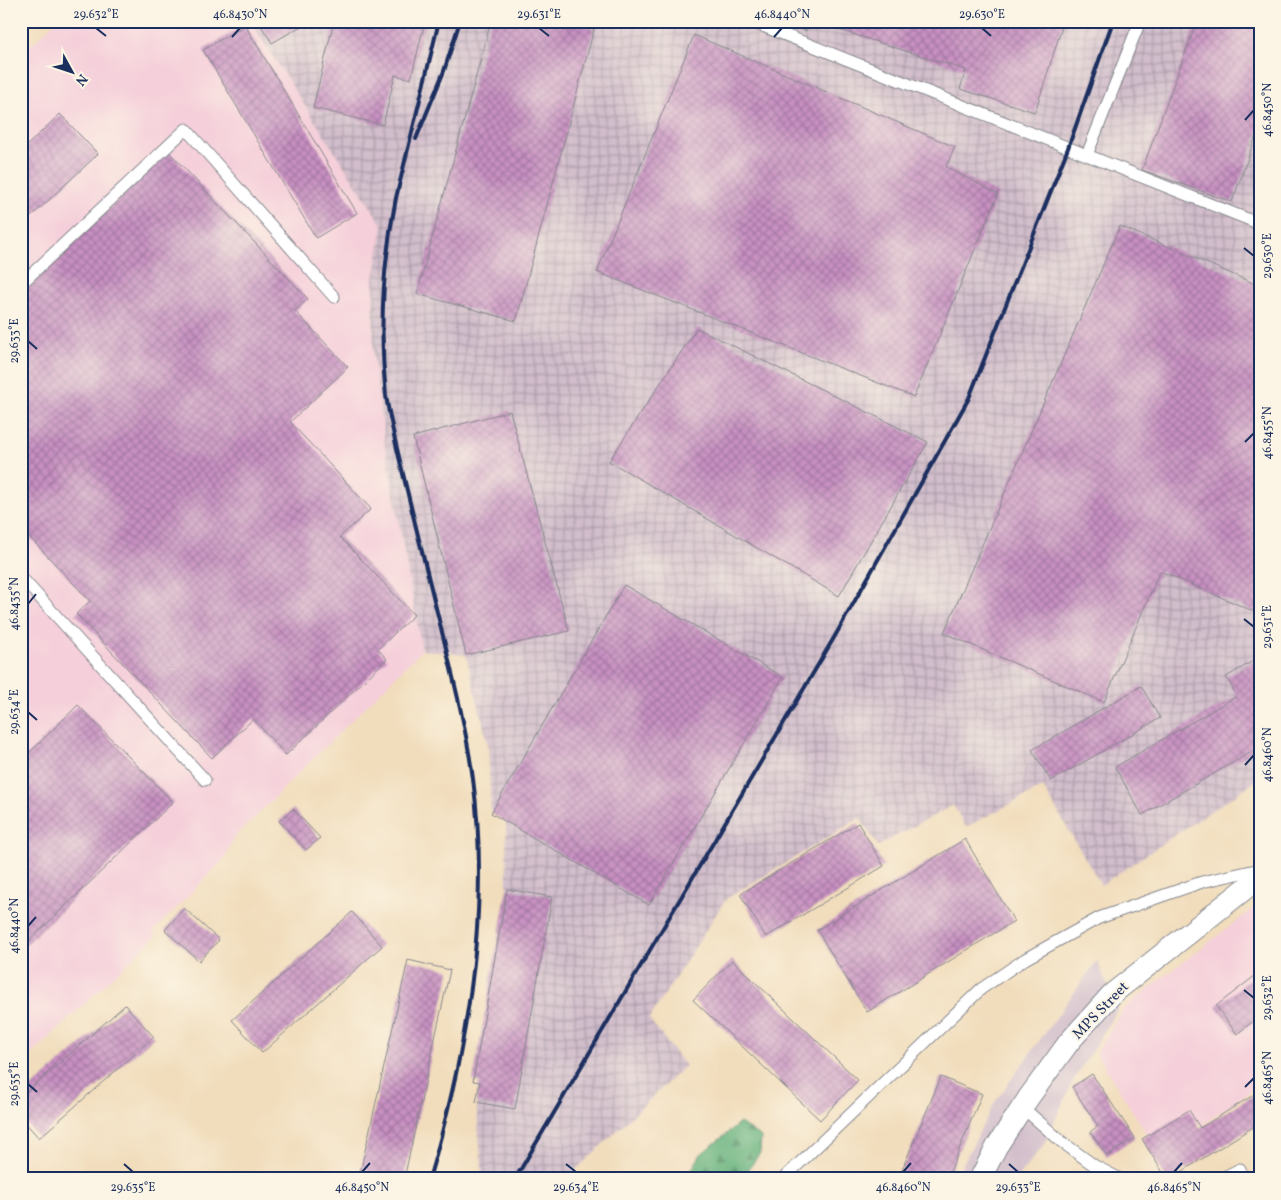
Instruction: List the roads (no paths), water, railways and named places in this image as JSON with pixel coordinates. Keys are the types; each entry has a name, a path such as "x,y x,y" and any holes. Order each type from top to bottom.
{"street":[{"name":"MPS Street","path":"980,1179 997,1146 1022,1107 1069,1042 1112,994 1260,877"}],"lane":[{"path":"750,21 1260,224"},
{"path":"1087,156 1140,21"},
{"path":"21,284 186,129 334,297"},
{"path":"23,583 205,780"},
{"path":"783,1179 981,989 1025,959 1099,918 1202,882 1260,869"},
{"path":"1022,1107 1062,1142 1088,1161 1120,1179"},
{"path":"1220,1179 1240,1169"}],"railway":[{"path":"429,1179 443,1131 454,1081 472,981 477,931 478,829 473,779 463,719 388,406 384,370 383,321 385,271 396,198 439,21"},
{"path":"416,139 444,71 460,21"},
{"path":"515,1179 835,636 969,398 1068,148 1113,21"}]}
